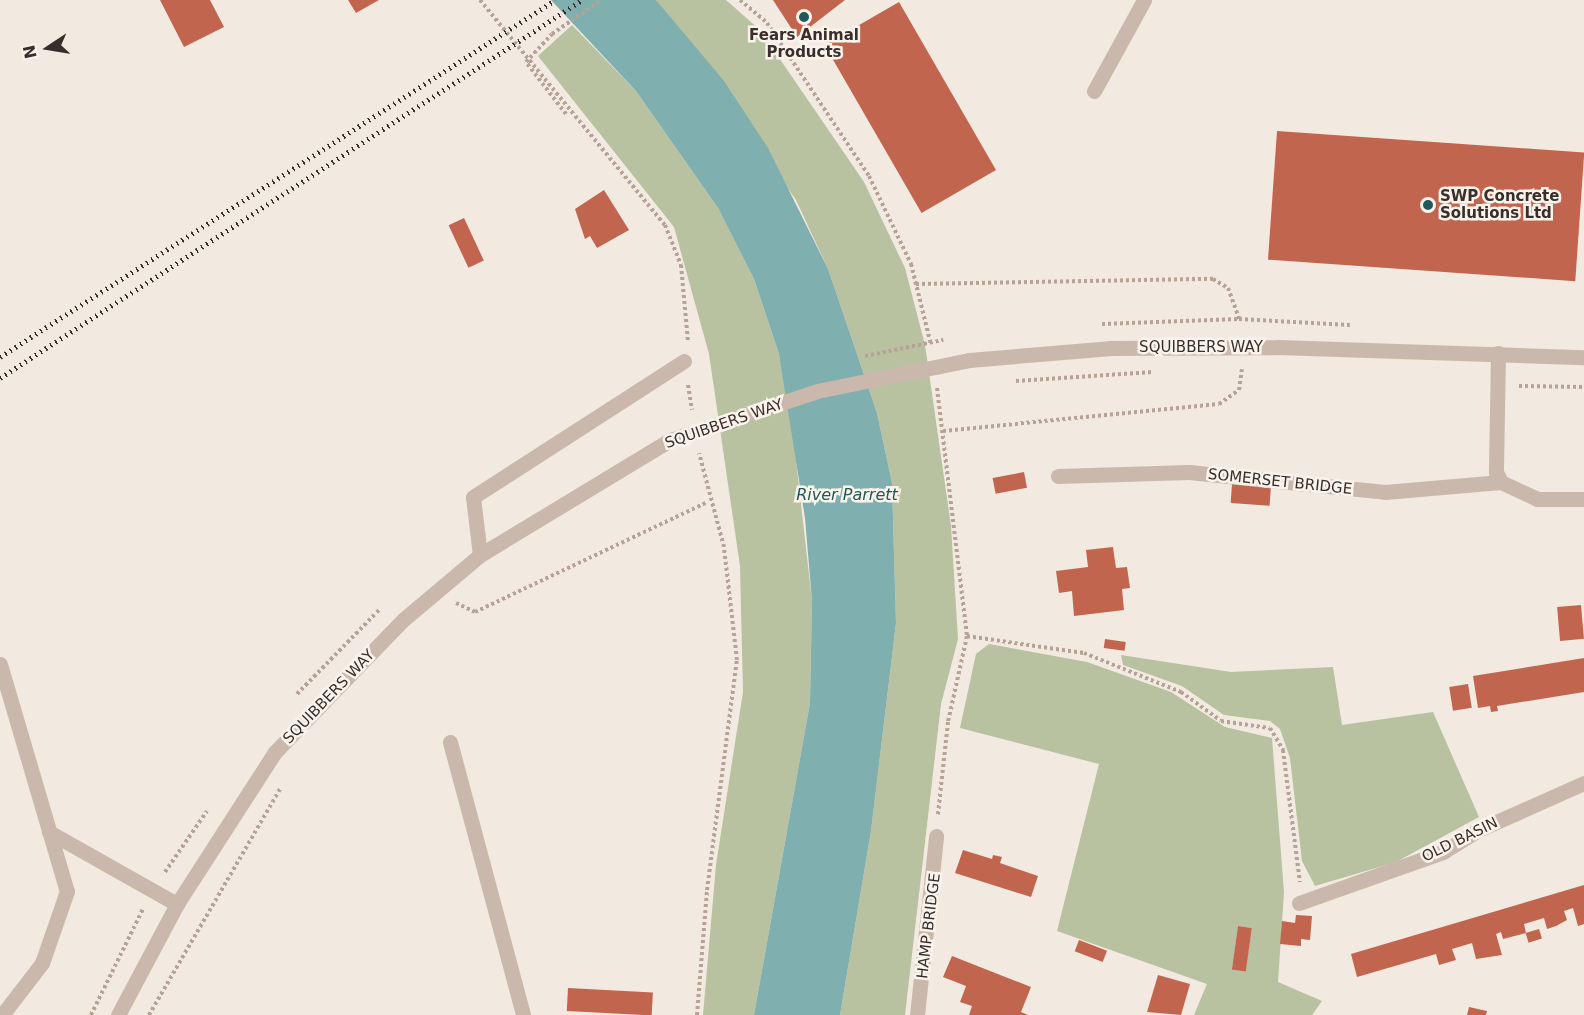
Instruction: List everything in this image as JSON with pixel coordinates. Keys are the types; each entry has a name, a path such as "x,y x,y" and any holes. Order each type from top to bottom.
{"street":[{"path":"1094,91 1144,0"},
{"name":"SQUIBBERS WAY","path":"118,1015 177,904 275,752 404,619 480,555 670,440 817,391 969,360 1111,348 1498,353 1584,357"},
{"path":"1498,353 1496,472 1501,483 1538,500 1584,499"},
{"path":"480,555 473,497 684,361"},
{"name":"SOMERSET BRIDGE","path":"1058,476 1189,472 1384,492 1501,483"},
{"path":"0,664 67,891 42,963 2,1015"},
{"path":"450,741 523,1015"},
{"name":"OLD BASIN","path":"1305,901 1443,852 1476,831 1584,783"},
{"path":"49,832 177,904"},
{"name":"HAMP BRIDGE","path":"917,1015 936,836"}],"path":[{"path":"480,0 530,56 665,225 681,265 688,343 684,361"},
{"path":"566,114 526,62 530,56 601,0"},
{"path":"741,0 766,23 869,177 916,284 933,356"},
{"path":"916,284 1213,279 1228,288 1239,319"},
{"path":"943,431 1219,404 1239,390 1243,363"},
{"path":"936,377 967,636 948,722 936,836"},
{"path":"1498,386 1584,387"},
{"path":"930,390 940,388"},
{"path":"693,454 705,450"},
{"path":"697,1015 707,890 737,660 724,547 708,502 701,468"},
{"path":"453,601 475,612 708,502"},
{"path":"445,608 462,594"},
{"path":"967,636 1084,653 1181,692 1221,721 1270,728 1283,750 1297,872 1305,901"},
{"path":"149,1015 288,776"}],"green space":[{"path":"656,0 726,0 760,30 864,182 905,268 925,345 951,526 958,639 941,704 905,1015 840,1015 871,831 896,623 892,483 877,413 828,269 796,200"},
{"path":"572,25 636,91 718,208 754,279 779,354 791,416 812,601 810,703 754,1015 703,1015 716,865 743,692 740,566 709,354 674,227 538,56"},
{"path":"989,644 1087,662 1171,692 1225,727 1272,738 1284,892 1278,982 1322,1001 1312,1015 1194,1015 1207,984 1057,931 1099,764 960,728 976,654","holes":["1238,926 1252,928 1245,971 1232,969"]},
{"path":"1121,655 1231,672 1333,667 1342,725 1433,712 1479,817 1396,862 1315,886 1302,861 1290,758 1280,729 1270,721 1224,715 1182,686 1123,665"}],"water":[{"name":"River Parrett","path":"551,0 656,0 724,81 768,148 828,269 877,413 892,483 896,623 871,831 840,1015 754,1015 810,703 812,601 805,518 779,354 754,279 718,208 636,91"}],"building":[{"path":"160,0 210,0 224,27 184,47"},
{"path":"348,0 379,0 356,13"},
{"name":"Fears Animal Products","path":"773,0 845,0 797,37"},
{"path":"899,2 996,170 922,213 825,45"},
{"name":"SWP Concrete Solutions Ltd","path":"1277,131 1584,152 1575,281 1268,260"},
{"path":"604,190 629,230 597,248 590,236 585,239 575,209"},
{"path":"464,218 484,261 468,268 449,225"},
{"path":"1024,472 1027,488 996,494 993,478"},
{"path":"1232,484 1271,487 1270,506 1231,503"},
{"path":"1113,547 1116,568 1127,567 1130,588 1122,589 1124,610 1074,616 1072,591 1059,593 1056,571 1088,567 1086,550"},
{"path":"1581,605 1584,639 1560,641 1557,607"},
{"path":"1105,639 1126,642 1125,651 1104,648"},
{"path":"1584,658 1584,692 1497,706 1498,711 1491,712 1490,706 1478,708 1473,676"},
{"path":"1468,684 1472,708 1453,711 1449,687"},
{"path":"963,850 992,859 993,855 1002,857 1000,863 1038,876 1031,897 955,873"},
{"path":"1584,885 1584,924 1578,926 1573,908 1564,911 1567,920 1556,926 1547,929 1544,918 1524,924 1526,933 1503,939 1501,932 1496,934 1502,955 1476,959 1472,943 1452,949 1456,960 1439,965 1436,954 1357,977 1351,954"},
{"path":"1296,915 1312,916 1310,940 1301,939 1301,946 1280,944 1282,921 1295,923"},
{"path":"1238,926 1252,928 1246,972 1232,970"},
{"path":"1539,929 1542,939 1529,943 1526,933"},
{"path":"1079,940 1107,951 1103,962 1075,951"},
{"path":"952,956 1031,987 1021,1012 1028,1015 969,1015 972,1006 960,1002 966,986 943,977"},
{"path":"1158,975 1190,984 1181,1015 1147,1012"},
{"path":"568,988 653,992 652,1015 567,1011"},
{"path":"1469,1007 1487,1011 1486,1015 1467,1015"}],"railway":[{"path":"0,357 555,0"},
{"path":"0,378 582,0"}],"place":[{"name":"Fears Animal Products","path":"804,17"},
{"name":"SWP Concrete Solutions Ltd","path":"1428,205"}]}
